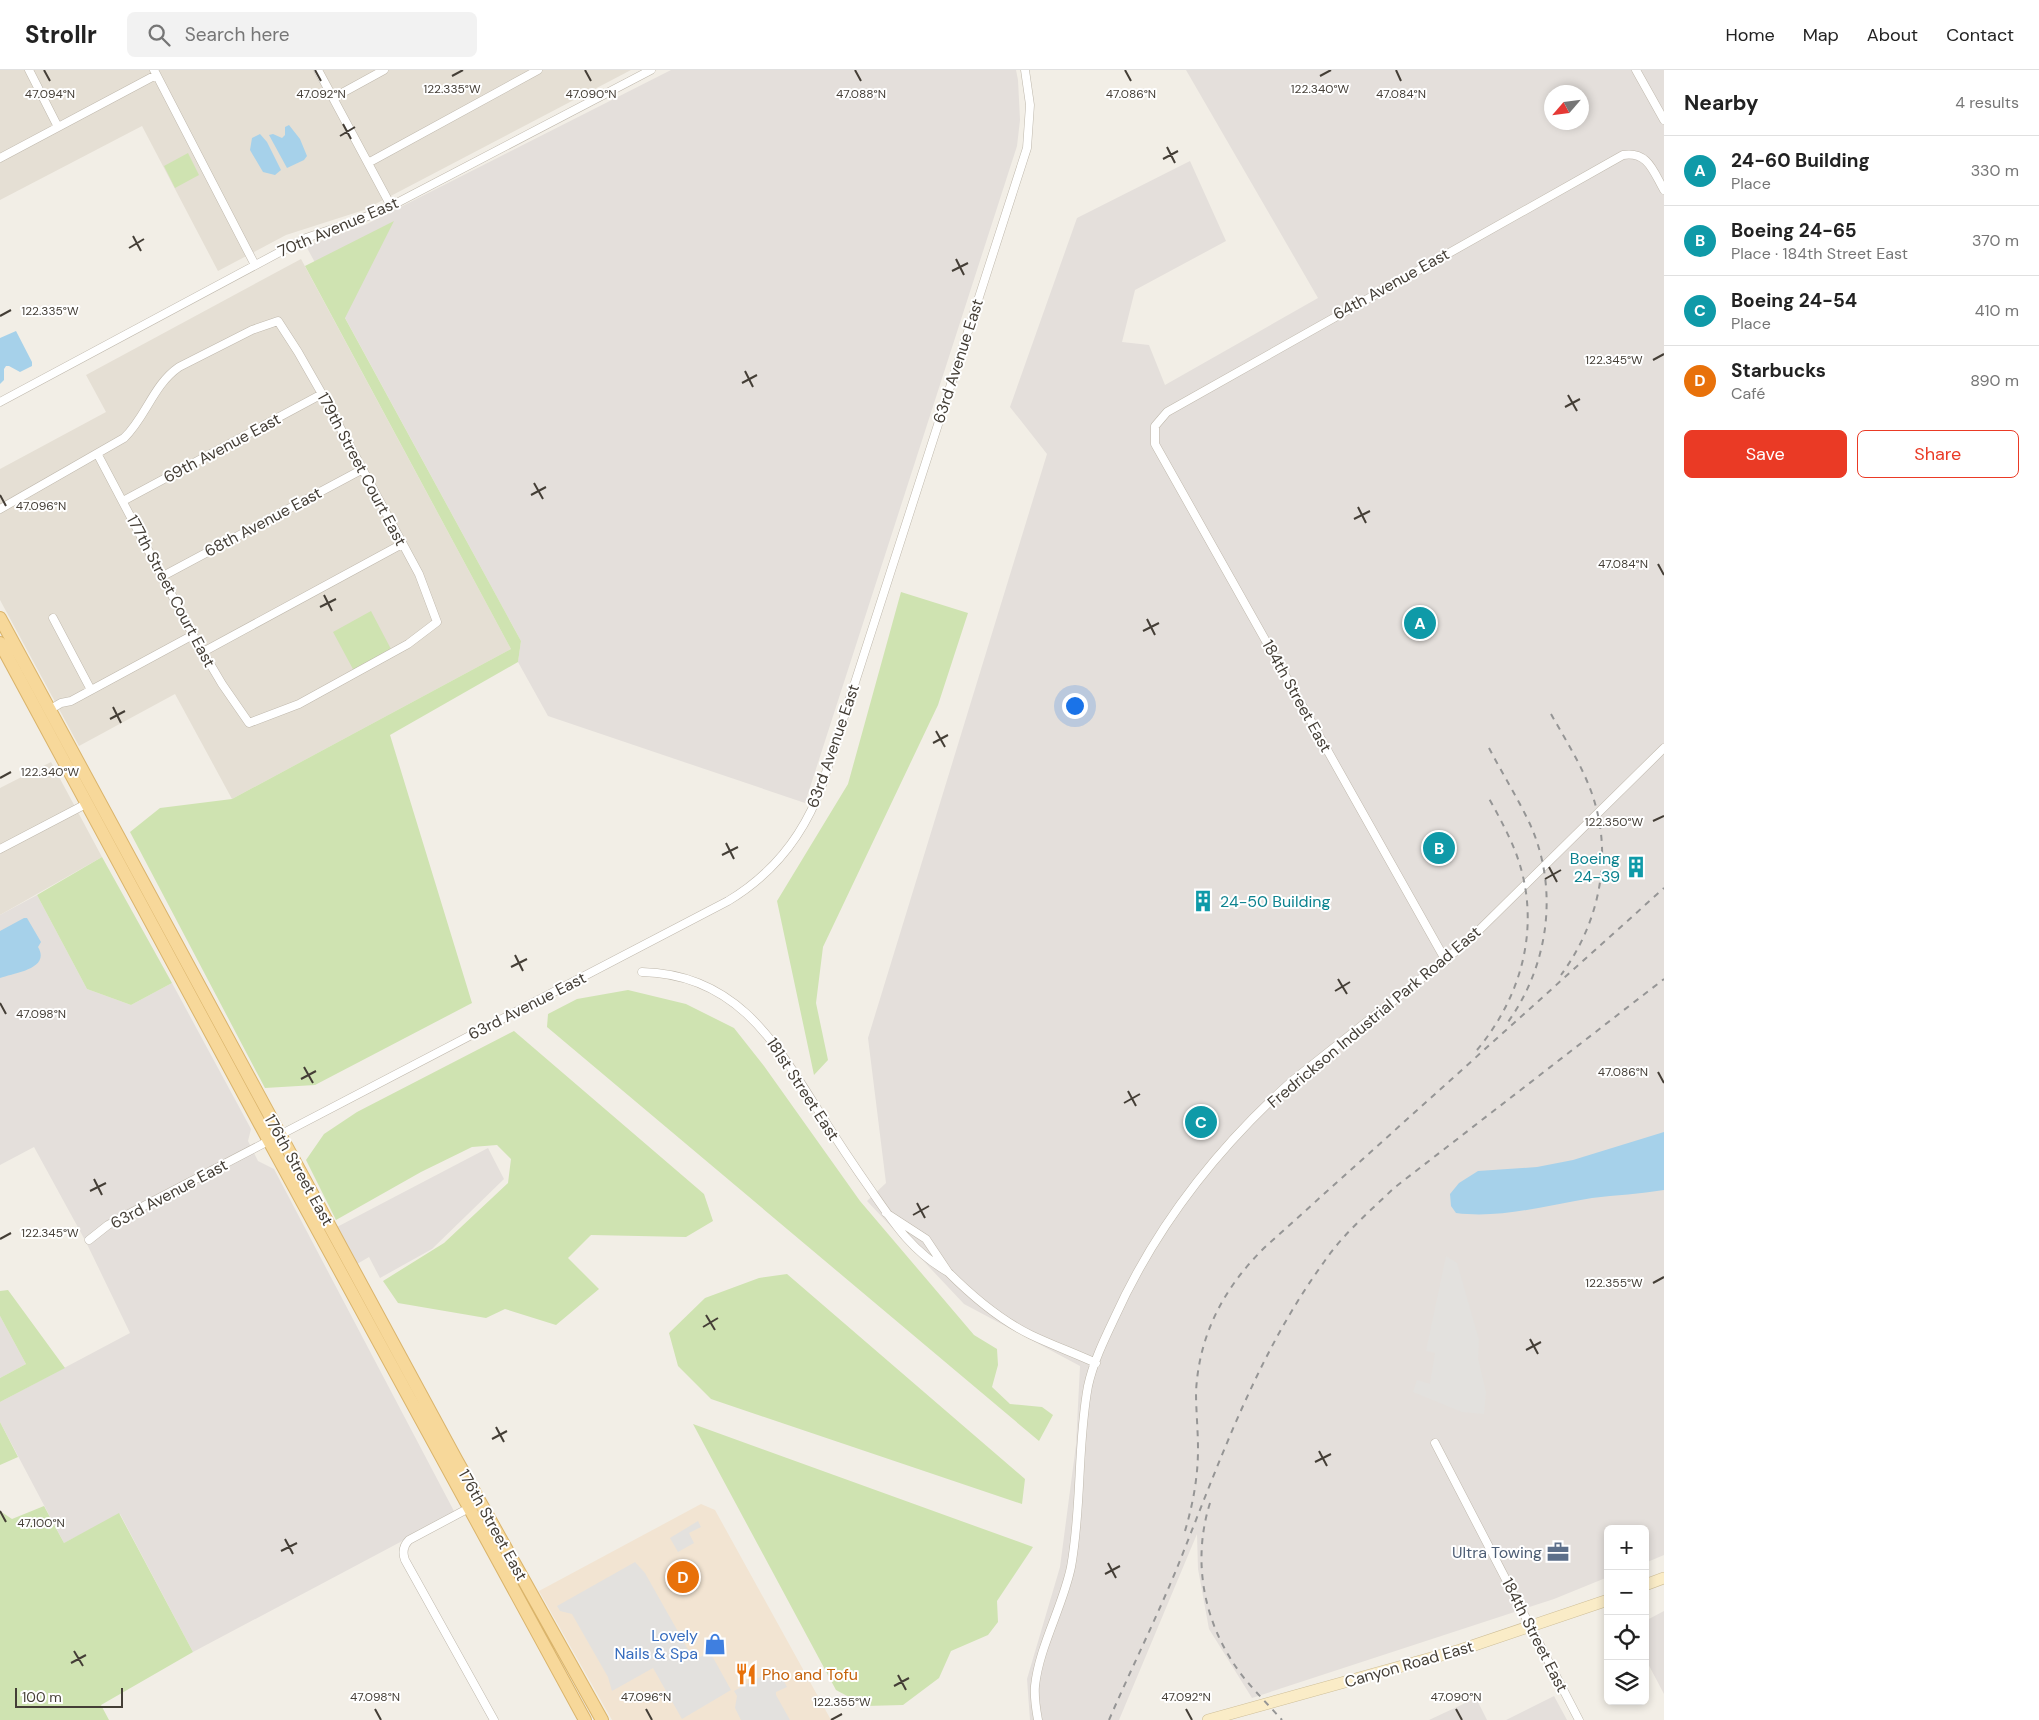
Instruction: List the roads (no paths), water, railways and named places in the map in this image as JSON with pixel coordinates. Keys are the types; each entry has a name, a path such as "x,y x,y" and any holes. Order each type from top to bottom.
{"main road":[{"name":"176th Street East","path":"0,618 354,1272 602,1720"},
{"name":"176th Street East","path":"0,643 268,1141 585,1720"},
{"path":"110,848 136,881 142,881"},
{"path":"321,1238 326,1237 354,1272"},
{"path":"445,1466 450,1466 456,1471 474,1502 484,1509"},
{"path":"1649,1584 1664,1578"},
{"name":"Canyon Road East","path":"1208,1720 1393,1670 1604,1601"}],"street":[{"path":"29,70 58,127"},
{"path":"318,70 391,206"},
{"path":"333,98 384,70"},
{"path":"368,163 538,70"},
{"name":"70th Avenue East","path":"0,402 306,238 356,221 391,206 651,70"},
{"name":"63rd Avenue East","path":"89,1240 108,1225 140,1208 728,902 766,874 797,837 812,812 822,785 1027,148 1030,105 1025,70"},
{"path":"1636,70 1664,120"},
{"path":"0,158 155,72 255,265"},
{"name":"64th Avenue East","path":"1155,430 1157,422 1166,412 1623,154 1637,154 1645,159 1664,190"},
{"name":"179th Street Court East","path":"98,454 132,431 169,374 252,330 278,321 322,394 419,574 437,622 408,644 308,699 249,723"},
{"name":"69th Avenue East","path":"123,502 322,394"},
{"name":"184th Street East","path":"1155,430 1156,444 1446,961"},
{"path":"0,509 98,454"},
{"name":"177th Street Court East","path":"98,454 203,652 249,723"},
{"name":"68th Avenue East","path":"163,576 363,469"},
{"path":"203,652 402,544"},
{"path":"53,618 91,690"},
{"path":"49,710 91,690 193,634"},
{"name":"Fredrickson Industrial Park Road East","path":"1038,1720 1035,1694 1038,1670 1071,1567 1088,1385 1119,1307 1148,1252 1178,1207 1219,1155 1252,1119 1292,1081 1466,944 1664,748"},
{"path":"0,849 86,804"},
{"name":"181st Street East","path":"642,972 670,975 693,982 729,999 749,1015 783,1055 856,1171 893,1224 930,1262 948,1272 990,1309 1010,1323 1044,1341 1096,1363"},
{"name":"181st Street East","path":"886,1213 926,1239 948,1272"},
{"name":"184th Street East","path":"1435,1444 1532,1626 1579,1720"},
{"path":"469,1508 409,1540 404,1546 405,1560 494,1720"}],"water":[{"path":"289,125 300,139 307,156 304,160 287,168 269,135 273,134 282,138 285,135 285,127"},
{"path":"260,134 267,142 281,170 275,175 263,172 250,150 252,138"},
{"path":"16,331 32,362 32,366 20,372 6,366 4,369 4,380 0,384 0,338"},
{"path":"27,918 41,942 38,947 41,954 40,960 29,969 0,978 0,931"},
{"path":"1664,1132 1664,1190 1592,1198 1507,1213 1456,1213 1451,1206 1450,1194 1459,1183 1478,1171 1537,1167 1573,1160"}],"railway":[{"path":"1551,714 1587,781 1598,815 1602,839 1602,863 1594,910 1585,933 1561,975"},
{"path":"1489,748 1529,822 1539,847 1545,874 1547,900 1545,927 1532,979 1520,1003 1505,1026"},
{"path":"1477,1050 1494,1027 1508,1002 1518,976 1525,949 1528,922 1526,894 1520,867 1510,839 1487,795"},
{"path":"1185,1531 1193,1501 1197,1470 1196,1392 1202,1351 1216,1313 1237,1279 1264,1248 1664,888"},
{"path":"1109,1720 1169,1587 1224,1449 1259,1372 1300,1297 1331,1252 1357,1223 1394,1188 1664,979"},
{"path":"1210,1503 1202,1544 1203,1585 1207,1605 1222,1643 1237,1669 1282,1720"}],"place":[{"name":"24-60 Building","path":"1420,623"},
{"name":"Boeing 24-65","path":"1439,848"},
{"name":"Boeing 24-39","path":"1636,867"},
{"name":"24-50 Building","path":"1203,901"},
{"name":"Boeing 24-54","path":"1201,1122"},
{"name":"Ultra Towing","path":"1558,1552"},
{"name":"Starbucks","path":"683,1577"},
{"name":"Lovely Nails & Spa","path":"715,1644"},
{"name":"Pho and Tofu","path":"746,1674"}]}
